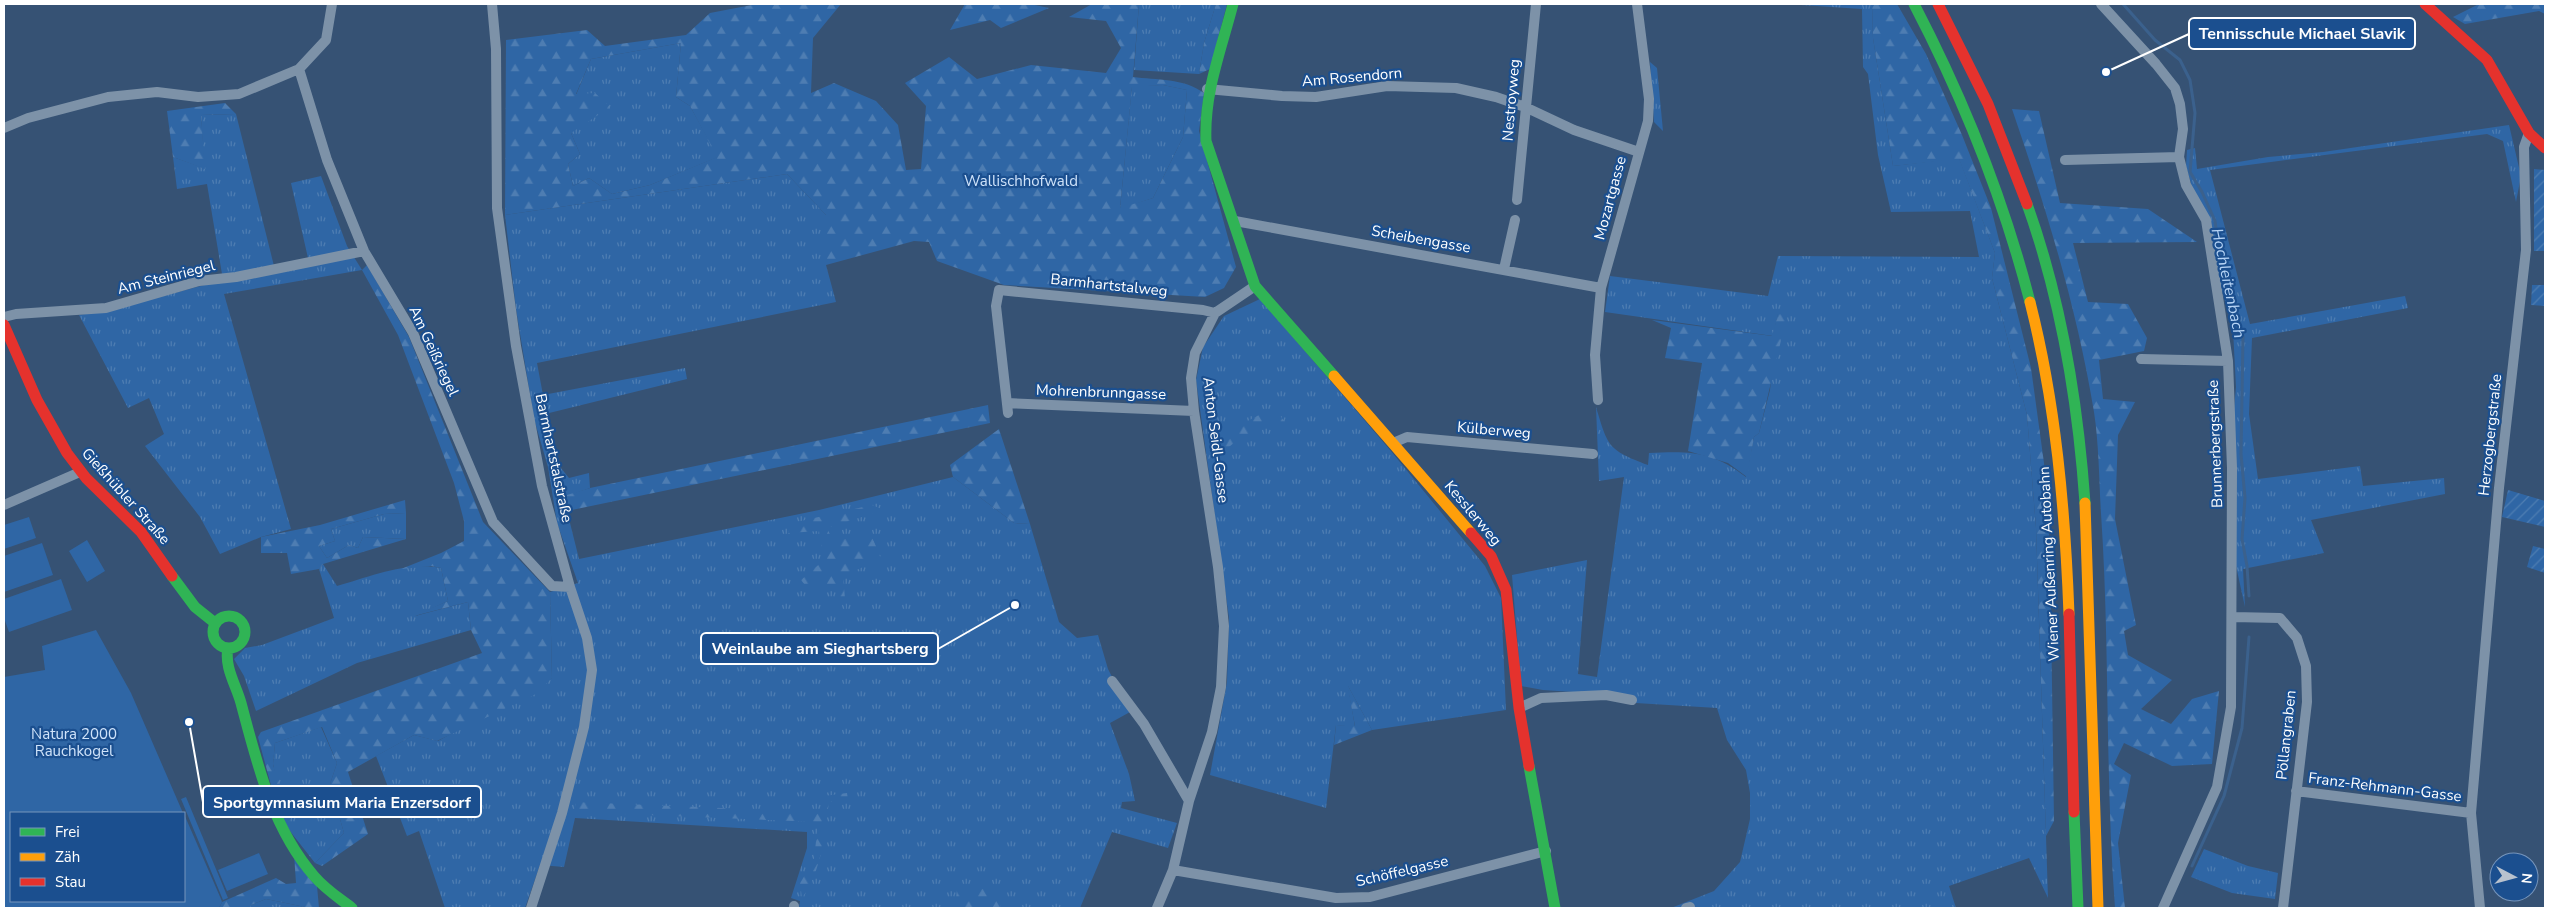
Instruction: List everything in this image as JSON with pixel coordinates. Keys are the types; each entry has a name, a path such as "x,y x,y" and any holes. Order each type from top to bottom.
{"main road":[{"path":"1233,4 1207,89 1204,119 1206,142 1235,221 1255,286"},
{"name":"Wiener Außenring Autobahn","path":"1914,4 1937,45 1979,136 2013,231 2040,338 2056,429 2066,530 2078,908"},
{"path":"1938,4 1958,38 2000,130 2034,226 2062,335 2078,428 2087,530 2095,863 2098,908"},
{"path":"2425,4 2487,60 2529,133 2545,148"},
{"name":"Kesslerweg","path":"1255,286 1491,556 1506,590 1519,708 1555,908"},
{"name":"Gießhübler Straße","path":"4,325 43,414 80,472 137,527 164,562 172,578 189,602 215,623"},
{"path":"231,616 243,625 245,632 238,645 228,648 222,647 212,634 215,623 220,618 231,616"},
{"path":"228,648 228,668 238,690 257,762 278,820 314,876 352,908"}],"street":[{"path":"4,128 28,118 108,97 157,92 198,97 239,94 299,69 326,40 332,4"},
{"name":"Barmhartstalstraße","path":"492,4 496,49 497,208 516,346 542,486 570,588 587,638 592,670 584,727 562,813 531,908"},
{"name":"Nestroyweg","path":"1517,200 1524,107 1536,4"},
{"name":"Mozartgasse","path":"1598,400 1595,355 1601,288 1648,121 1649,99 1637,4"},
{"name":"Brunnerbergstraße","path":"2101,4 2156,64 2175,88 2180,104 2183,129 2179,157 2186,185 2206,220 2228,360 2232,468 2233,617 2231,707 2217,787 2163,908"},
{"name":"Am Geißriegel","path":"299,69 327,160 364,251 413,333 493,522 552,586 570,588"},
{"name":"Am Rosendorn","path":"1207,89 1316,97 1387,86 1456,88 1496,97 1524,107 1574,130 1639,152"},
{"name":"Herzogbergstraße","path":"2480,908 2471,813 2499,488 2526,250 2524,147 2529,133"},
{"path":"2065,160 2179,157"},
{"path":"1504,269 1515,220"},
{"name":"Scheibengasse","path":"1235,221 1601,288"},
{"name":"Am Steinriegel","path":"4,317 16,314 106,308 199,281 236,277 364,251"},
{"name":"Anton Seidl-Gasse","path":"1157,908 1174,870 1188,801 1214,723 1221,687 1224,626 1218,567 1194,411 1191,378 1195,353 1215,313 1255,286"},
{"name":"Barmhartstalweg","path":"1008,408 996,306 999,290 1203,310 1215,313"},
{"path":"2141,359 2228,360"},
{"name":"Mohrenbrunngasse","path":"1008,408 1194,411"},
{"name":"Külberweg","path":"1393,443 1407,437 1593,454"},
{"path":"4,505 80,472"},
{"name":"Pöllangraben","path":"2233,617 2280,618 2297,638 2306,666 2307,702 2282,908"},
{"path":"1112,681 1144,724 1188,801"},
{"path":"1519,708 1541,698 1606,695 1632,700"},
{"name":"Franz-Rehmann-Gasse","path":"2296,791 2471,813"},
{"name":"Schöffelgasse","path":"1174,870 1336,898 1370,897 1546,851"}],"green space":[{"name":"Wallischhofwald","path":"757,4 841,4 813,38 811,93 834,83 876,101 898,125 906,170 921,169 926,106 905,83 949,57 977,79 1031,65 1106,73 1121,48 1106,21 1069,17 1092,4 1139,4 1133,77 1179,82 1204,93 1199,131 1236,267 1224,288 1205,297 1004,285 937,261 929,242 914,241 826,265 826,215 787,174 505,215 506,40 587,30 605,46 686,35 710,13","holes":["681,43 676,97 690,106 717,157 650,185 612,194 589,178 573,186 568,164 580,154 571,133 610,107 595,93 576,94 591,59","1163,85 1187,90 1183,137 1153,198 1120,208 1132,87"]},
{"path":"965,4 1030,4 1049,8 1001,28 990,20 950,30"},
{"path":"1139,4 1216,4 1204,43 1199,74 1134,70"},
{"path":"1216,4 1227,4 1210,69 1199,74 1204,43"},
{"path":"1786,4 1872,4 1873,38 1893,166 1959,158 1995,253 1992,278 2027,415 2036,528 2048,898 2029,858 1949,886 1956,908 1671,908 1714,891 1740,862 1750,819 1750,793 1746,770 1727,740 1717,708 1636,703 1634,696 1543,690 1521,686 1512,575 1587,560 1578,674 1597,677 1624,477 1599,481 1596,407 1607,439 1617,451 1625,455 1648,465 1649,453 1677,452 1700,454 1734,468 1746,477 1754,437 1759,433 1770,390 1778,314 1773,336 1605,312 1610,276 1768,296 1778,256 1979,257 1970,211 1891,212 1878,155 1868,74 1863,67 1862,9"},
{"path":"1872,4 1897,4 1926,54 1962,135 1991,208 2031,368 2044,463 2050,548 2054,821 2046,836 2036,528 2027,415 1992,278 1995,253 1959,159 1893,166 1873,38"},
{"path":"2479,4 2545,4 2545,14 2539,11 2465,24 2453,17"},
{"path":"681,43 676,97 690,106 718,157 650,185 612,194 589,178 573,186 568,164 580,154 571,133 576,95 591,59"},
{"path":"1650,62 1657,68 1663,131 1654,122"},
{"path":"1163,85 1187,90 1183,137 1153,198 1120,209 1132,86"},
{"path":"225,103 236,114 201,115 205,169 173,157 167,111"},
{"path":"2012,109 2039,111 2060,203 2148,209 2197,242 2073,243 2088,302 2128,304 2147,338 2144,351 2099,360 2103,399 2135,402 2118,435 2115,519 2136,625 2124,631 2128,655 2172,680 2141,709 2171,724 2192,699 2219,691 2212,764 2172,766 2124,743 2114,764 2131,775 2118,843 2125,908 2115,908 2110,810 2104,562 2094,412 2070,297 2037,183"},
{"path":"236,114 274,266 308,258 291,183 321,176 347,246 362,270 224,294 291,529 261,537 220,554 200,517 145,446 164,434 149,398 128,408 79,315 111,310 223,280 207,184 177,189 173,157 204,168 201,115"},
{"path":"2509,125 2521,176 2516,202 2503,141 2487,134 2210,170 2250,324 2405,296 2408,308 2252,338 2249,414 2258,479 2360,466 2363,486 2444,478 2445,494 2311,520 2324,553 2243,569 2245,607 2236,566 2233,420 2236,387 2233,329 2186,166 2187,150 2195,148 2197,169 2268,157 2323,152"},
{"path":"2534,169 2545,170 2545,251 2534,251"},
{"path":"787,174 826,215 826,265 836,302 537,363 543,395 685,368 687,379 541,415 556,462 569,478 589,473 590,488 567,496 567,511 579,559 819,510 953,477 1014,523 1030,524 1059,622 1077,638 1098,635 1108,669 1130,712 1110,723 1129,774 1135,801 1122,802 1121,808 1177,823 1168,848 1112,832 1080,908 799,908 800,901 791,898 807,848 807,832 575,818 564,867 540,865 525,908 445,908 419,831 407,836 376,756 414,735 438,741 552,678 550,592 578,583 557,523 548,467 534,419 516,309 505,215"},
{"path":"367,265 409,337 483,522 550,592 552,678 536,694 437,741 414,735 348,772 368,834 322,866 315,863 344,833 330,784 337,763 322,727 275,743 273,765 291,818 286,826 272,789 258,737 261,732 482,653 471,630 468,602 410,617 448,601 441,568 431,566 401,569 441,553 464,541 464,521 454,483 398,335 362,270"},
{"path":"2532,285 2545,285 2545,306 2531,305"},
{"path":"1260,299 1390,450 1485,566 1501,598 1506,710 1372,730 1348,686 1355,727 1336,725 1326,808 1210,775 1227,682 1229,618 1196,380 1203,347 1224,316"},
{"path":"1778,314 1787,315 1759,433 1754,437 1747,477 1728,463 1688,451 1702,363 1665,358 1671,328 1652,320 1772,336"},
{"path":"988,405 990,423 567,511 567,495 590,488"},
{"path":"1279,414 1289,428 1290,441 1276,423 1259,429 1234,443 1215,463 1212,455 1215,438 1259,415"},
{"path":"999,429 1030,524 1014,523 953,477 950,465"},
{"path":"2508,490 2545,501 2545,527 2502,517"},
{"path":"405,500 406,513 384,514 331,529 335,541 319,546 327,558 349,545 358,548 363,537 406,539 323,564 319,569 291,574 287,553 261,553 261,537 320,525"},
{"path":"872,505 884,510 827,528 833,541 871,534 881,559 843,576 846,610 832,584 809,590 801,580 824,560 819,531 788,533 792,523"},
{"path":"406,513 406,539 363,537 358,548 349,545 327,558 319,546 335,541 331,529 384,514"},
{"path":"29,517 36,538 4,549 4,525"},
{"path":"87,540 105,571 87,582 69,551"},
{"path":"42,543 53,575 4,592 4,556"},
{"path":"2533,546 2545,549 2545,573 2527,567"},
{"path":"323,564 337,586 402,568 428,566 441,568 448,601 415,616 468,602 471,630 357,663 256,711 244,676 234,659 245,648 262,645 334,618 319,569"},
{"path":"61,579 72,610 9,632 4,618 4,599"},
{"name":"Natura 2000 Rauchkogel","path":"96,630 131,693 183,812 10,812 10,902 185,902 185,816 221,899 222,902 219,908 4,908 4,677 45,670 42,646"},
{"path":"1347,684 1372,730 1334,745 1336,725 1355,726"},
{"path":"321,727 337,763 330,784 344,833 315,863 286,826 273,764 275,743"},
{"path":"847,793 848,800 829,802 824,840 818,864 809,887 802,898 800,883 814,860 818,822 574,812 576,802 820,812 824,796"},
{"path":"186,797 228,898 223,900 181,799"},
{"path":"2204,849 2248,866 2278,873 2275,899 2232,893 2191,877"},
{"path":"259,853 268,874 227,891 218,870"},
{"path":"294,854 317,886 319,908 310,908 266,899 251,905 251,908 219,908 222,902 276,878 286,884 296,883"},
{"path":"1005,888 1000,908 955,908 957,889"},
{"path":"266,899 310,908 251,908 251,905"}],"waterway":[{"name":"Hochleitenbach","path":"2123,4 2155,40 2180,60 2190,80 2195,113 2190,172 2202,192 2215,221 2220,259 2243,336 2241,454 2245,498 2242,539 2247,566 2249,596"},
{"name":"Hochleitenbach","path":"2192,866 2224,796 2242,728 2249,637"}],"traffic: fast":[{"path":"1233,4 1210,89 1206,141 1255,286 1334,376"},
{"path":"1914,4 1966,113 1981,150 2008,225 2030,302"},
{"path":"2027,204 2049,277 2066,351 2078,427 2085,503"},
{"path":"172,576 195,607 215,623"},
{"path":"229,616 235,617 240,621 244,626 245,632 244,638 240,643 235,647 229,648 223,647 218,643 214,638 213,632 214,626 218,621 223,617 229,616"},
{"path":"228,648 229,669 241,703 253,749 268,794 287,837 299,857 314,876 327,889 352,908"},
{"path":"1529,766 1555,908"},
{"path":"2074,812 2078,908"}],"traffic: slow":[{"path":"2030,302 2039,340 2058,457 2065,535 2069,614"},
{"path":"1334,376 1471,533"},
{"path":"2085,503 2098,908"}],"traffic: jam":[{"path":"1938,4 1988,104 2027,204"},
{"path":"2425,4 2487,60 2529,133 2545,148"},
{"path":"4,325 37,400 67,453 86,478 141,532 172,576"},
{"path":"1471,533 1491,556 1506,590 1519,708 1529,766"},
{"path":"2069,614 2074,812"}],"place":[{"name":"Tennisschule Michael Slavik","path":"2106,72"},
{"name":"Weinlaube am Sieghartsberg","path":"1015,605"},
{"name":"Sportgymnasium Maria Enzersdorf","path":"189,722"}]}
